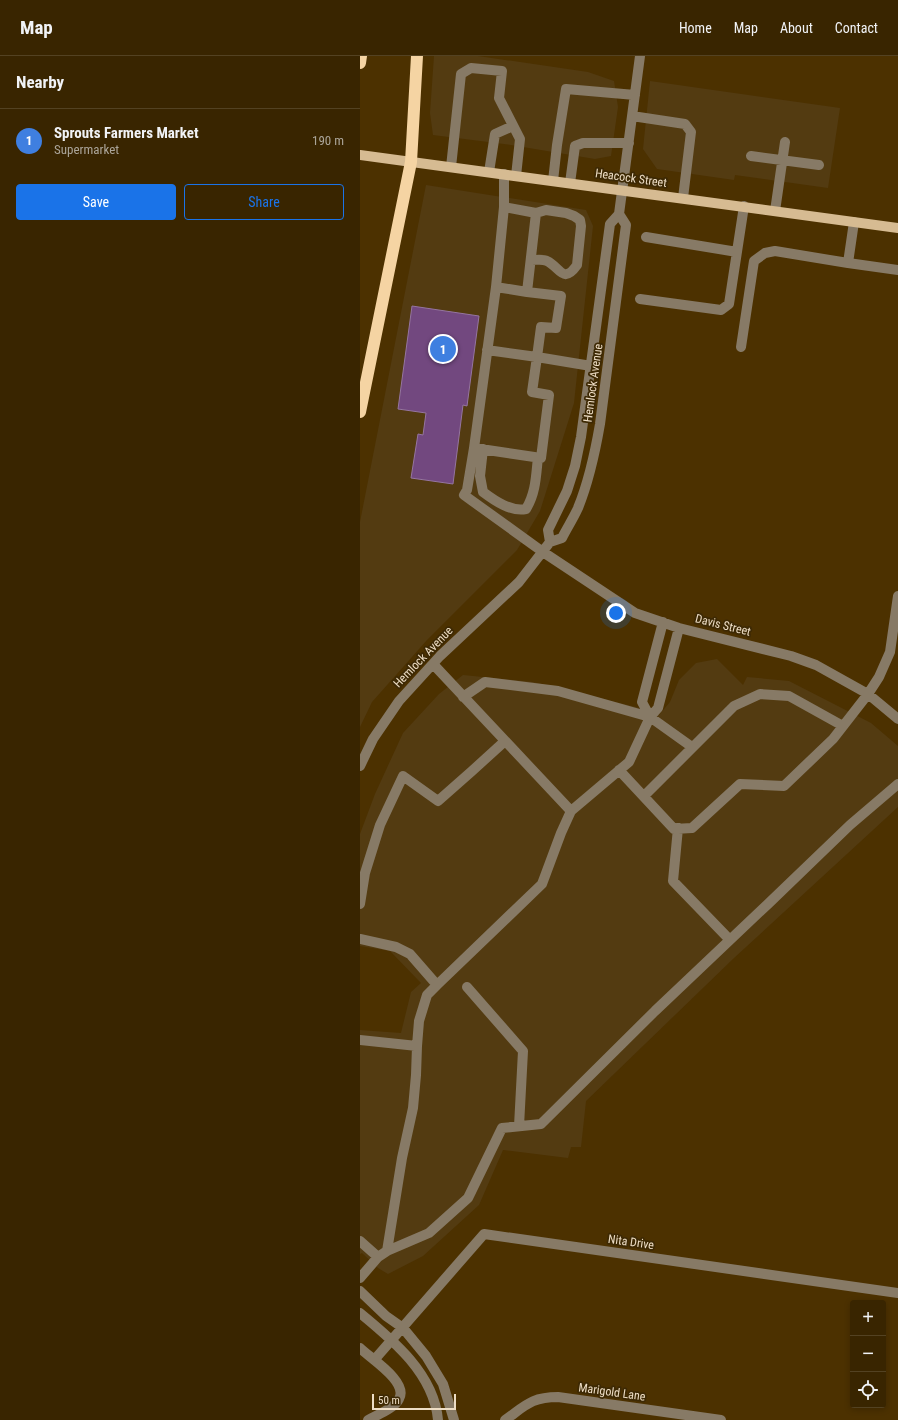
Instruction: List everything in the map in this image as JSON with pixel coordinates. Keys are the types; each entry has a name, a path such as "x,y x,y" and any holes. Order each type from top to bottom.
{"highway":[{"path":"360,63 361,56"},
{"path":"360,412 411,162 417,56"}],"main road":[{"name":"Heacock Street","path":"360,155 898,228"}],"street":[{"name":"Hemlock Avenue","path":"550,542 548,530 567,491 575,466 581,437 610,224 619,214 640,56"},
{"path":"451,167 461,74 471,68 502,71 499,98 520,139 516,176"},
{"path":"554,181 557,145 566,89 635,96"},
{"path":"632,116 685,124 691,132 683,198"},
{"path":"489,172 494,134 514,126"},
{"path":"557,145 575,146 583,143 629,142"},
{"path":"775,211 785,142"},
{"path":"570,183 575,146"},
{"path":"751,156 819,165"},
{"path":"504,174 504,208 496,287 487,350 478,449 483,492 494,500 517,511 526,509 531,500 536,483 538,457"},
{"path":"640,299 721,310 729,304 744,206"},
{"path":"504,208 536,213 546,210 560,212 574,216 580,220 581,226 579,249 577,265 574,270 568,274 562,274 546,260 532,260"},
{"path":"527,292 532,260 536,213"},
{"name":"Hemlock Avenue","path":"360,766 373,739 399,701 433,664 519,582 550,542 562,538 577,509 587,482 595,453 626,225 619,214"},
{"path":"848,263 854,222"},
{"path":"646,237 737,252"},
{"path":"741,347 754,261 765,253 775,251 898,270"},
{"path":"478,449 541,458 549,395 532,392 536,357 541,327 556,328 561,296 496,287"},
{"path":"487,350 591,366"},
{"name":"Davis Street","path":"478,449 467,490 464,495 543,552 635,613 679,628 791,656 816,665 868,694 898,719"},
{"path":"619,770 674,828 692,828 740,784 784,786 833,739 868,694 879,677 890,652 898,596"},
{"path":"650,717 642,702 663,622"},
{"path":"387,1251 402,1158 413,1108 419,1021 427,995 542,884 571,811 629,762 650,717 658,708 679,628"},
{"path":"433,664 571,811"},
{"path":"463,697 485,682 558,691 650,717 692,747"},
{"path":"644,796 734,706 760,694 789,696 843,726"},
{"path":"360,904 365,874 380,825 403,776 438,801 504,741"},
{"path":"360,1278 378,1257 387,1251 429,1233 468,1198 502,1128 541,1124 655,1011 850,825 898,784"},
{"path":"678,828 673,881 730,940"},
{"path":"360,939 396,947 410,954 437,985"},
{"path":"467,987 523,1051 519,1126"},
{"path":"360,1040 417,1046"},
{"name":"Nita Drive","path":"403,1328 484,1234 898,1293"},
{"path":"360,1241 378,1257"},
{"path":"360,1291 386,1316 403,1328 426,1356 443,1384 454,1420"},
{"path":"360,1313 392,1339 412,1363 428,1385 438,1420"},
{"path":"375,1359 403,1328"},
{"path":"361,1350 375,1359 395,1379 400,1388 401,1395 399,1400 394,1405 368,1420"},
{"name":"Marigold Lane","path":"505,1420 523,1406 546,1397 558,1397 721,1420"}],"shaded area":[{"path":"434,56 478,56 588,72 614,81 618,107 611,156 595,159 511,145 433,135 430,113"},
{"path":"650,81 840,108 828,188 735,175 734,180 657,169 643,149"},
{"path":"426,185 586,210 593,226 574,403 540,511 517,550 427,640 372,702 360,727 360,522"},
{"path":"717,659 743,685 747,677 789,681 871,723 898,746 898,807 734,958 586,1101 581,1147 571,1147 568,1158 503,1150 479,1205 423,1256 388,1274 378,1268 362,1253 360,1254 360,1030 401,1033 411,992 421,983 390,951 360,946 360,834 375,794 403,733 439,694 463,675 533,682 636,707 659,715 670,702 679,680 696,663"}],"building":[{"path":"412,306 479,316 467,406 463,405 453,484 411,478 418,434 423,435 426,413 398,409"}],"place":[{"name":"Sprouts Farmers Market","path":"443,349"}]}
